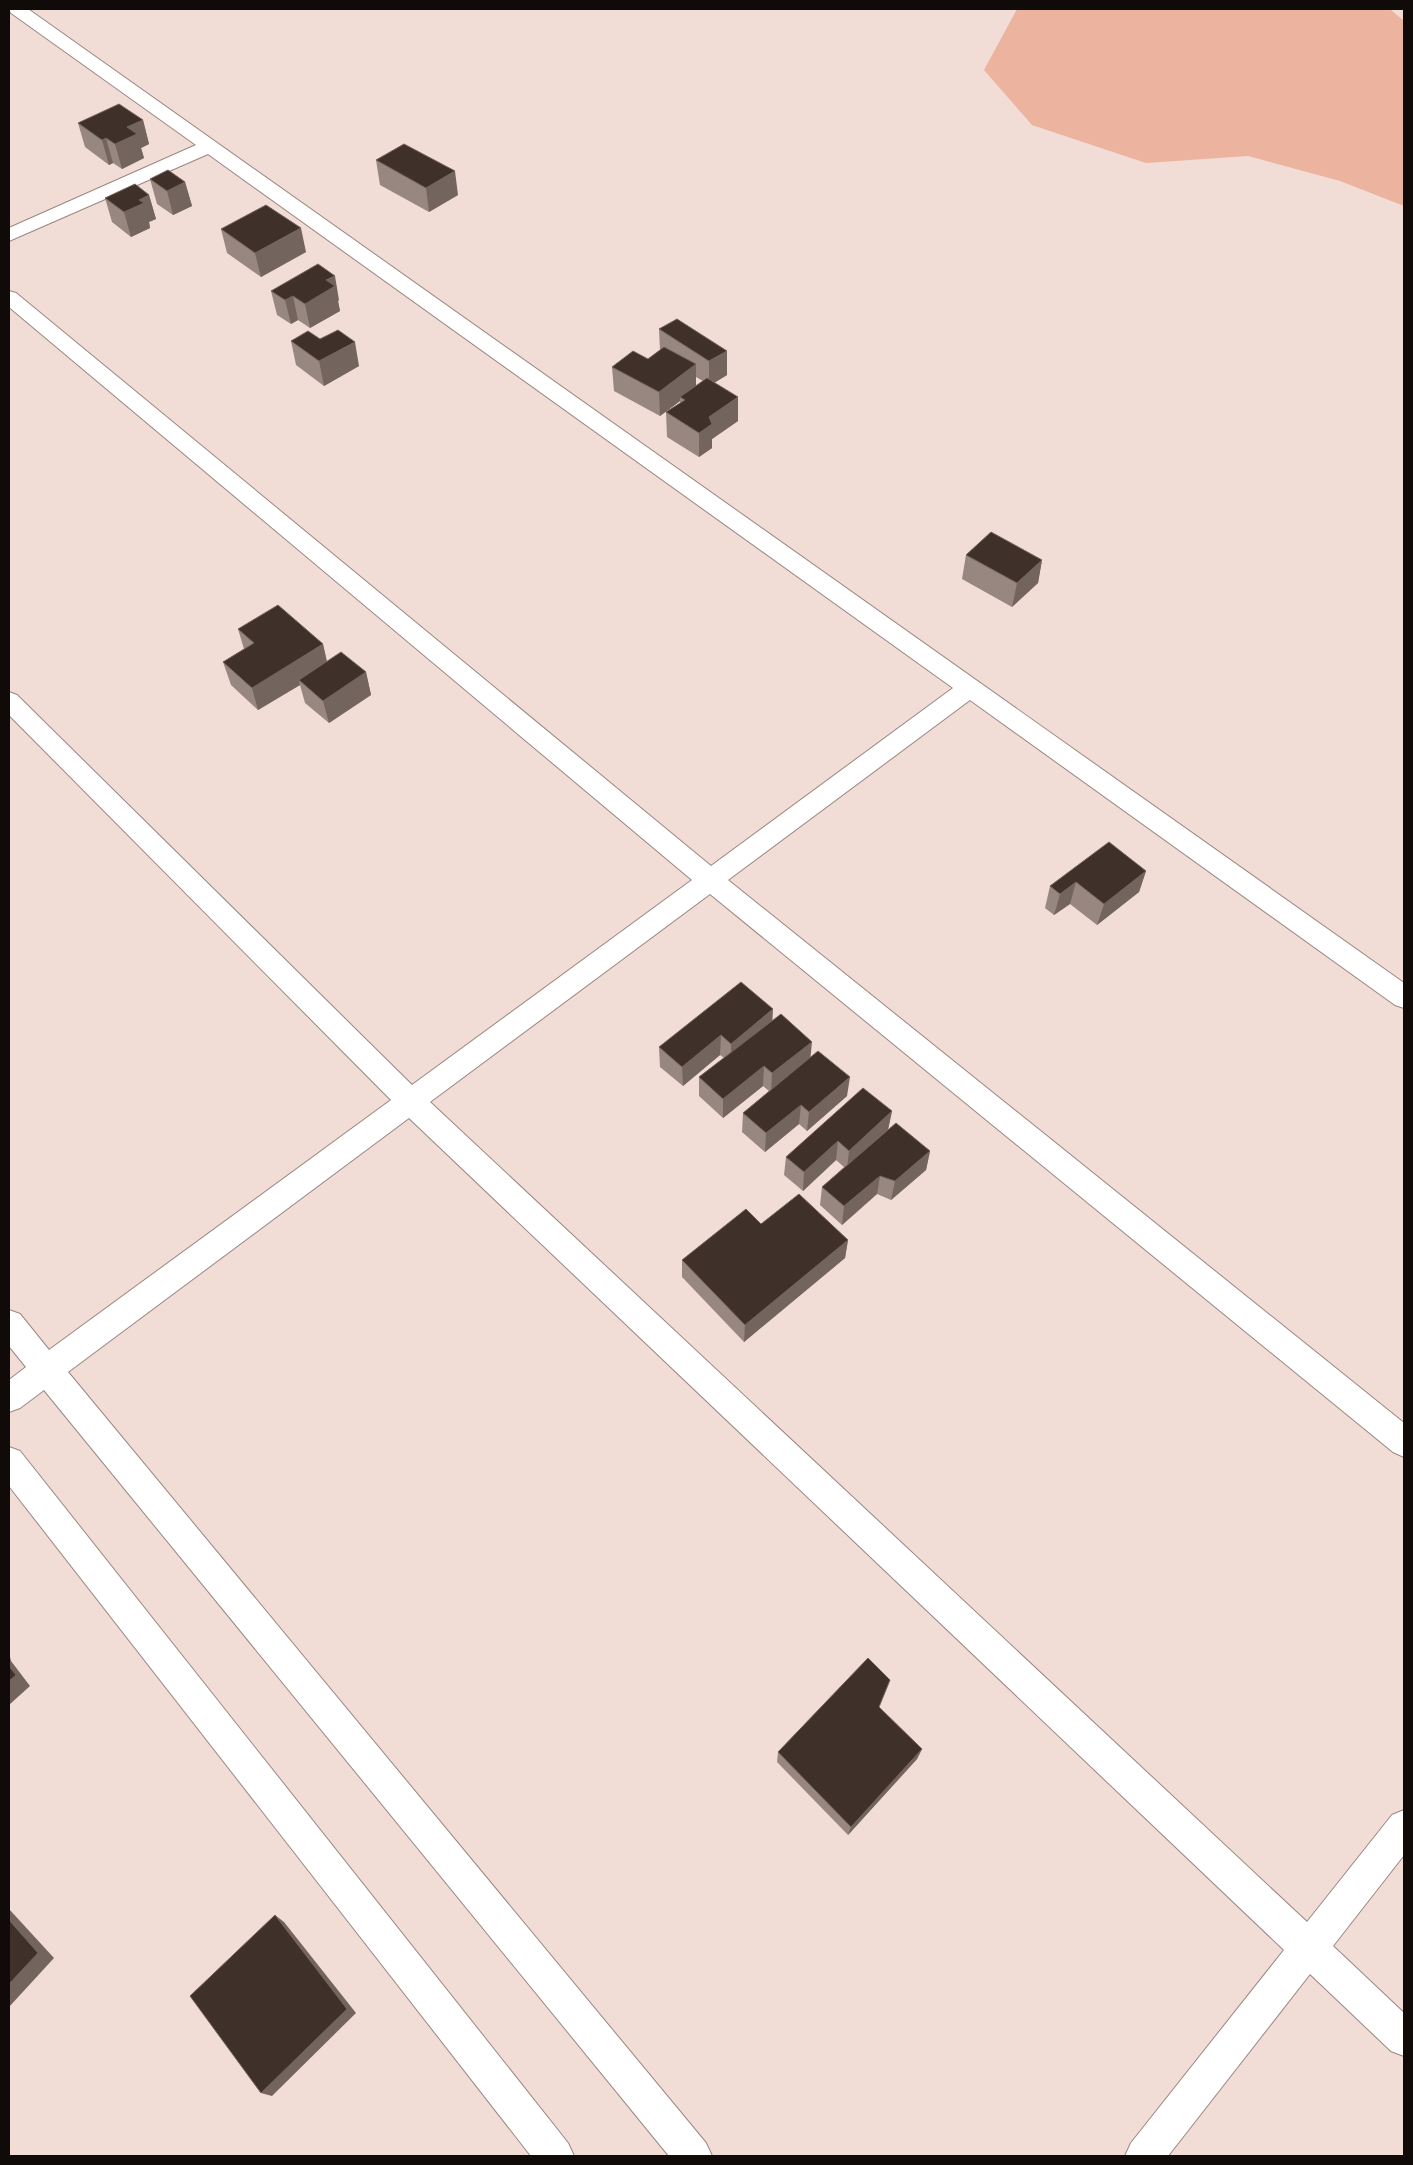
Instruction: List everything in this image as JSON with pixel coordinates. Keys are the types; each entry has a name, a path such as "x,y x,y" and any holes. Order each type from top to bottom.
{"street":[{"path":"16,9 1404,997"},
{"path":"9,235 210,146"},
{"path":"9,297 710,880 1404,1442"},
{"path":"9,1398 970,688"},
{"path":"9,701 410,1101 1404,2038"},
{"path":"9,1324 693,2156"},
{"path":"9,1462 555,2156"},
{"path":"1144,2156 1404,1826"}],"shaded area":[{"path":"1017,9 1390,9 1404,21 1404,206 1340,181 1248,156 1146,163 1032,125 984,70"}],"building":[{"path":"119,104 143,120 127,127 137,134 115,144 106,138 102,140 78,123"},
{"path":"404,144 455,171 426,188 376,160"},
{"path":"168,170 185,182 167,191 150,179"},
{"path":"135,184 149,195 139,200 144,203 124,212 105,198"},
{"path":"266,205 301,228 255,253 221,229"},
{"path":"318,264 335,276 326,280 335,286 305,304 293,296 285,300 271,291"},
{"path":"677,319 727,351 709,361 659,329"},
{"path":"338,330 355,342 319,361 291,341 308,331 320,339"},
{"path":"664,347 696,364 659,392 612,367 633,351 648,359"},
{"path":"707,378 738,397 709,417 712,424 699,433 666,412 685,400 680,397"},
{"path":"991,532 1042,560 1017,583 966,555"},
{"path":"278,605 323,644 252,688 223,662 254,643 238,629"},
{"path":"341,652 366,672 323,701 299,680"},
{"path":"1109,842 1146,871 1104,904 1076,882 1060,894 1050,886"},
{"path":"741,982 773,1009 731,1044 721,1035 682,1067 659,1047"},
{"path":"781,1014 812,1042 772,1073 764,1066 723,1099 699,1077"},
{"path":"818,1051 850,1077 809,1112 801,1105 766,1133 743,1113"},
{"path":"863,1088 892,1111 849,1151 838,1141 804,1172 786,1157"},
{"path":"896,1123 930,1151 895,1181 880,1176 844,1206 822,1187"},
{"path":"799,1194 848,1240 745,1325 682,1260 746,1209 761,1224"},
{"path":"868,1658 890,1680 879,1707 922,1749 851,1827 778,1752"},
{"path":"9,1666 16,1675 9,1681"},
{"path":"275,1915 347,2009 261,2093 190,1996"},
{"path":"9,1920 38,1953 9,1984"}]}
